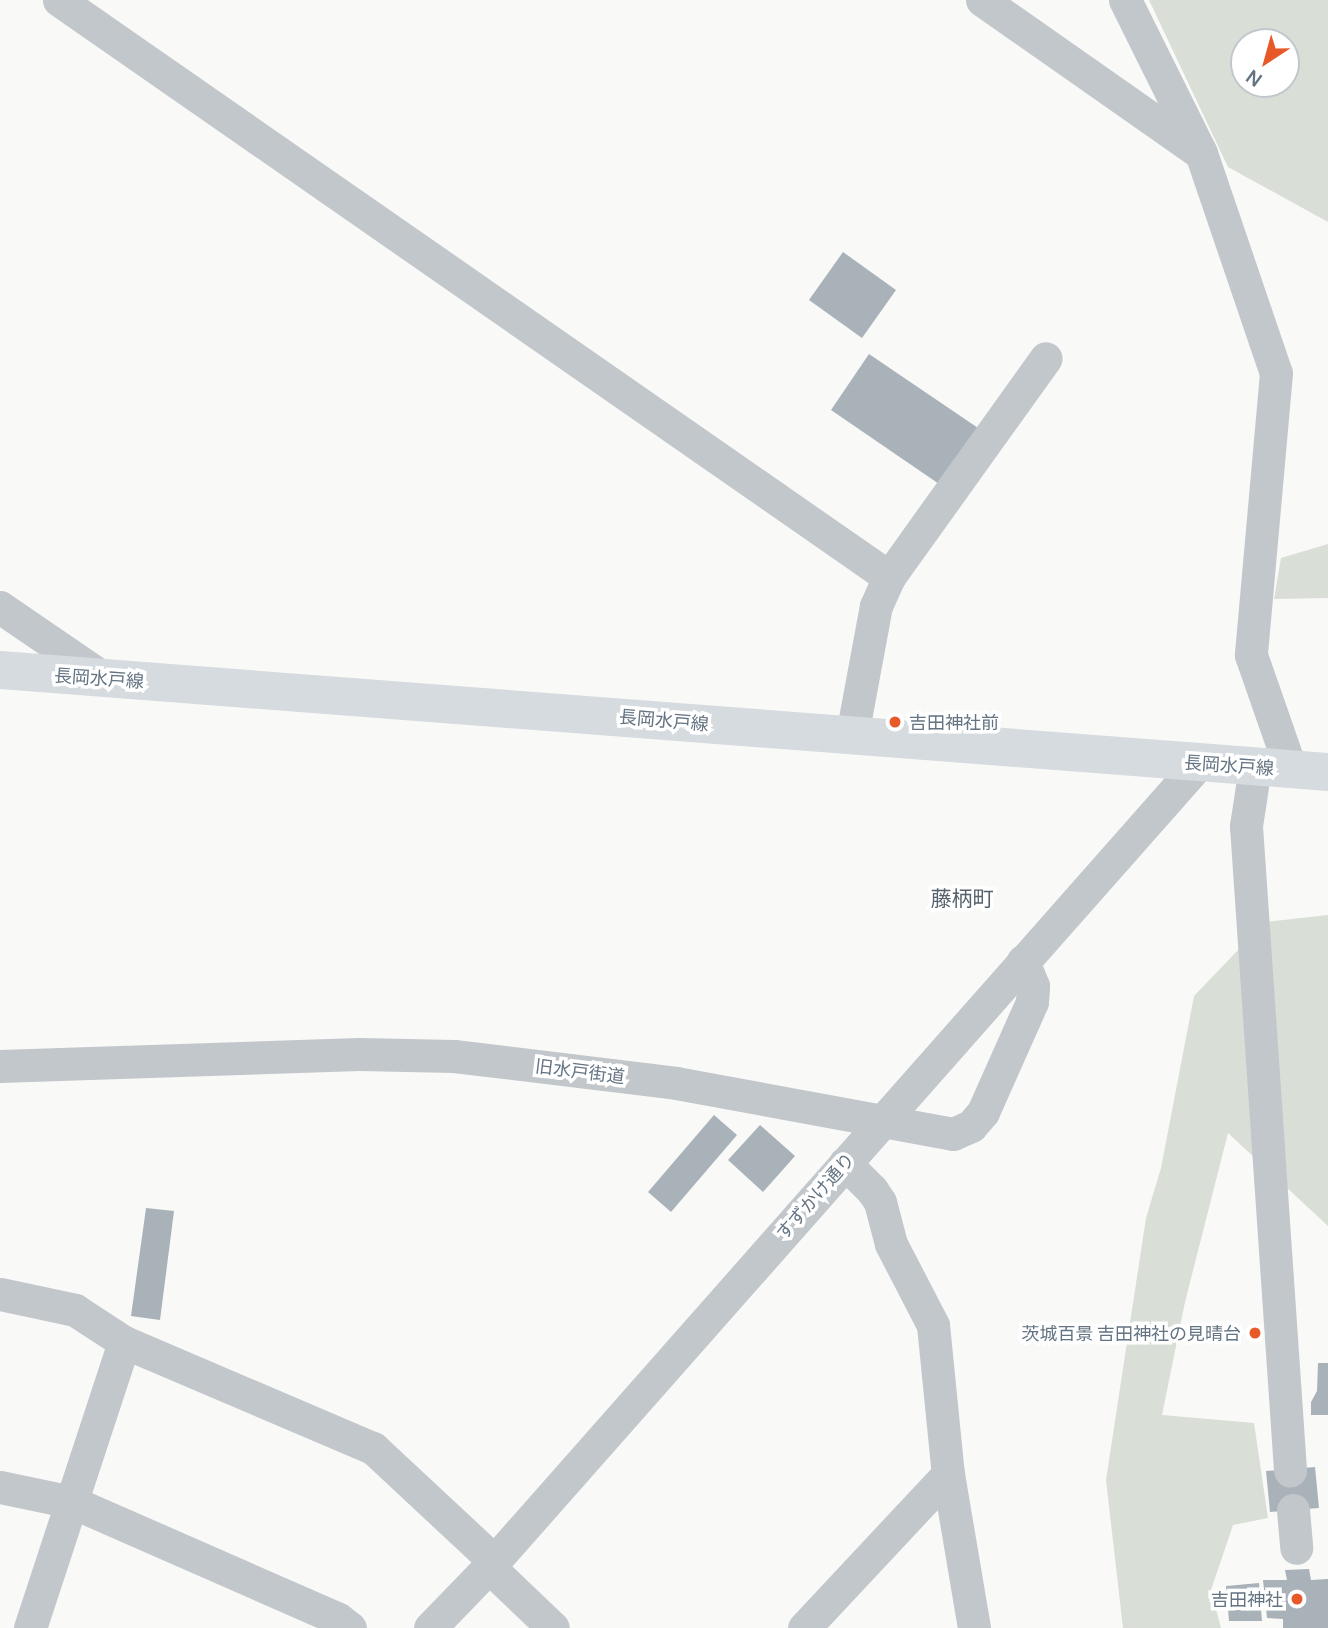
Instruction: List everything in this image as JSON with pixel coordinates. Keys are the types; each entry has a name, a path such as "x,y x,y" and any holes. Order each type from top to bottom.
{"main road":[{"name":"長岡水戸線","path":"0,670 1291,769"}],"street":[{"path":"59,0 889,577"},
{"path":"982,0 1201,153"},
{"path":"1125,0 1201,153 1276,373 1251,655 1291,769 1246,826 1290,1470"},
{"path":"852,735 876,606 889,577 1046,358"},
{"path":"0,607 105,679"},
{"name":"すずかけ通り","path":"430,1628 491,1564 1199,763"},
{"name":"旧水戸街道","path":"0,1066 359,1054 454,1056 677,1083 954,1134 971,1126 984,1112 1032,1002 1033,986 1023,961"},
{"path":"845,1163 873,1189 880,1202 891,1244 933,1325 948,1474 974,1628"},
{"path":"0,1294 75,1310 124,1342 373,1448 553,1628"},
{"path":"30,1628 124,1342"},
{"path":"804,1628 948,1474"},
{"path":"0,1487 72,1502 338,1619 349,1628"},
{"path":"1293,1510 1296,1548"}],"shaded area":[{"path":"1149,0 1328,0 1328,222 1228,167"},
{"path":"1328,544 1328,598 1274,599 1281,558"},
{"path":"1328,915 1328,1226 1228,1133 1185,1302 1162,1415 1254,1423 1268,1518 1233,1525 1211,1590 1221,1628 1123,1628 1106,1480 1146,1218 1161,1168 1194,996 1265,922"}],"building":[{"path":"843,252 896,290 862,338 809,300"},
{"path":"869,354 981,430 942,486 831,410"},
{"path":"714,1115 737,1135 671,1212 648,1192"},
{"path":"760,1125 795,1156 763,1192 728,1160"},
{"path":"146,1208 174,1211 160,1320 131,1316"},
{"path":"1318,1363 1328,1363 1328,1415 1311,1415 1311,1402 1317,1391"},
{"path":"1315,1467 1319,1508 1270,1512 1266,1471"},
{"name":"吉田神社","path":"1309,1569 1311,1580 1328,1579 1328,1628 1283,1628 1283,1619 1267,1618 1263,1580 1287,1580 1285,1570"},
{"path":"1259,1583 1262,1621 1229,1621 1226,1586"}],"place":[{"name":"吉田神社前","path":"895,722"},
{"name":"茨城百景 吉田神社の見晴台","path":"1255,1333"},
{"name":"吉田神社","path":"1297,1599"}],"district":[{"name":"藤柄町","path":"962,898"}]}
